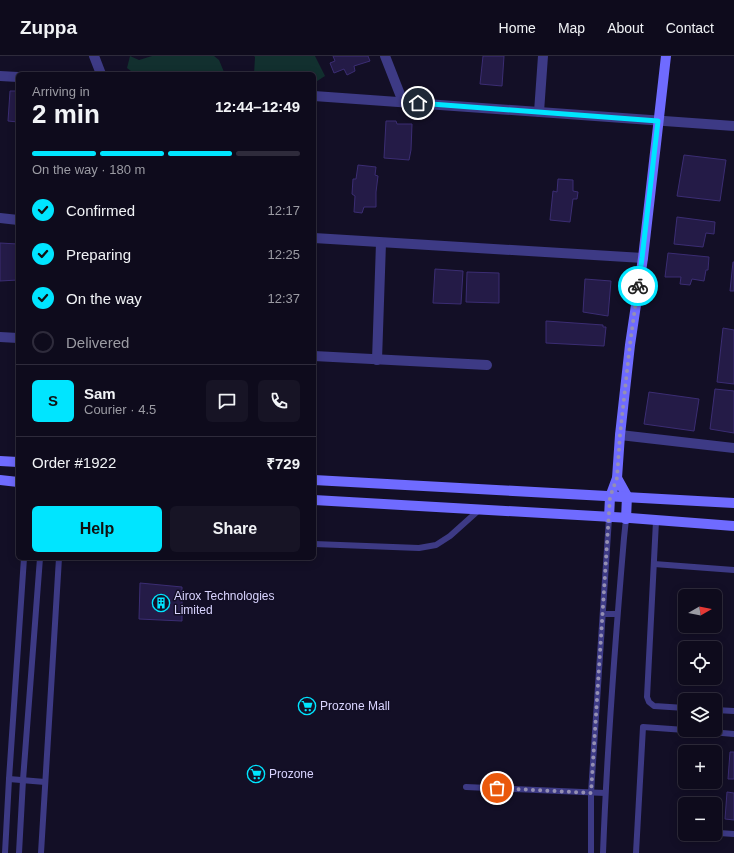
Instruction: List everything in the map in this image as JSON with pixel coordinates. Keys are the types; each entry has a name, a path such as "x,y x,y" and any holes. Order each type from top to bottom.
{"street":[{"path":"94,56 100,72"},
{"path":"385,56 403,102"},
{"path":"539,112 543,56"},
{"path":"609,518 610,497 617,478 630,344 642,258 666,56"},
{"path":"0,76 16,77"},
{"path":"316,96 734,126"},
{"path":"0,218 16,220"},
{"path":"316,238 642,258"},
{"path":"377,360 381,242"},
{"path":"0,337 16,338"},
{"path":"316,356 487,366"},
{"path":"620,435 734,448"},
{"path":"0,461 16,462"},
{"path":"617,478 627,496 626,519"},
{"path":"0,480 16,482"},
{"path":"316,480 734,503"},
{"path":"316,500 734,526"}],"lane":[{"path":"316,544 413,548 436,545 450,536 479,510"},
{"path":"591,853 591,793 609,518"},
{"path":"603,853 611,694 626,519"},
{"path":"656,521 647,697 649,702 654,706 678,708"},
{"path":"4,853 24,560"},
{"path":"19,853 40,560"},
{"path":"41,853 59,560"},
{"path":"654,564 734,570"},
{"path":"603,614 617,614"},
{"path":"722,710 734,711"},
{"path":"636,853 643,727 678,729"},
{"path":"722,733 734,734"},
{"path":"9,779 46,782"},
{"path":"466,787 605,793"},
{"path":"722,833 734,834"}],"green space":[{"path":"130,56 139,60 152,56 214,56 219,60 224,72 132,72 127,68"},
{"path":"254,56 315,56 325,76 316,82 316,72 254,72"}],"building":[{"path":"333,56 368,56 370,61 354,66 355,71 347,75 344,69 334,73 330,63 335,61"},
{"path":"483,56 504,56 502,86 480,84"},
{"path":"10,91 16,91 16,122 8,121"},
{"path":"386,121 396,121 397,124 412,124 409,160 384,158"},
{"path":"684,155 726,160 720,201 677,196"},
{"path":"358,165 376,167 375,175 378,176 376,207 364,207 362,213 354,212 355,196 352,194 353,179 356,179"},
{"path":"558,179 573,180 573,191 578,192 577,199 573,199 570,222 550,220 553,191 557,192"},
{"path":"677,217 715,222 714,234 706,233 703,247 674,244"},
{"path":"0,243 16,244 16,280 0,281"},
{"path":"668,253 709,257 708,270 706,270 704,281 692,279 690,285 680,284 681,277 665,277"},
{"path":"733,262 734,291 730,291"},
{"path":"435,269 463,271 461,304 433,303"},
{"path":"467,272 499,273 499,303 466,302"},
{"path":"585,279 611,281 608,316 583,312"},
{"path":"546,321 603,325 603,327 606,327 604,346 546,343"},
{"path":"723,328 734,330 734,384 717,382"},
{"path":"715,389 734,391 734,433 710,429"},
{"path":"649,392 699,399 694,431 644,424"},
{"name":"Airox Technologies Limited","path":"140,583 182,587 182,621 139,619"},
{"path":"730,752 734,752 734,779 728,779"},
{"path":"727,792 734,793 734,820 725,819"}],"way so far":[{"path":"497,788 591,793 610,497 617,478 620,435 638,286"}],"place":[{"name":"Airox Technologies Limited","path":"161,603"},
{"name":"Prozone Mall","path":"307,706"},
{"name":"Prozone","path":"256,774"}],"route":[{"path":"418,103 658,121 638,286"}]}
